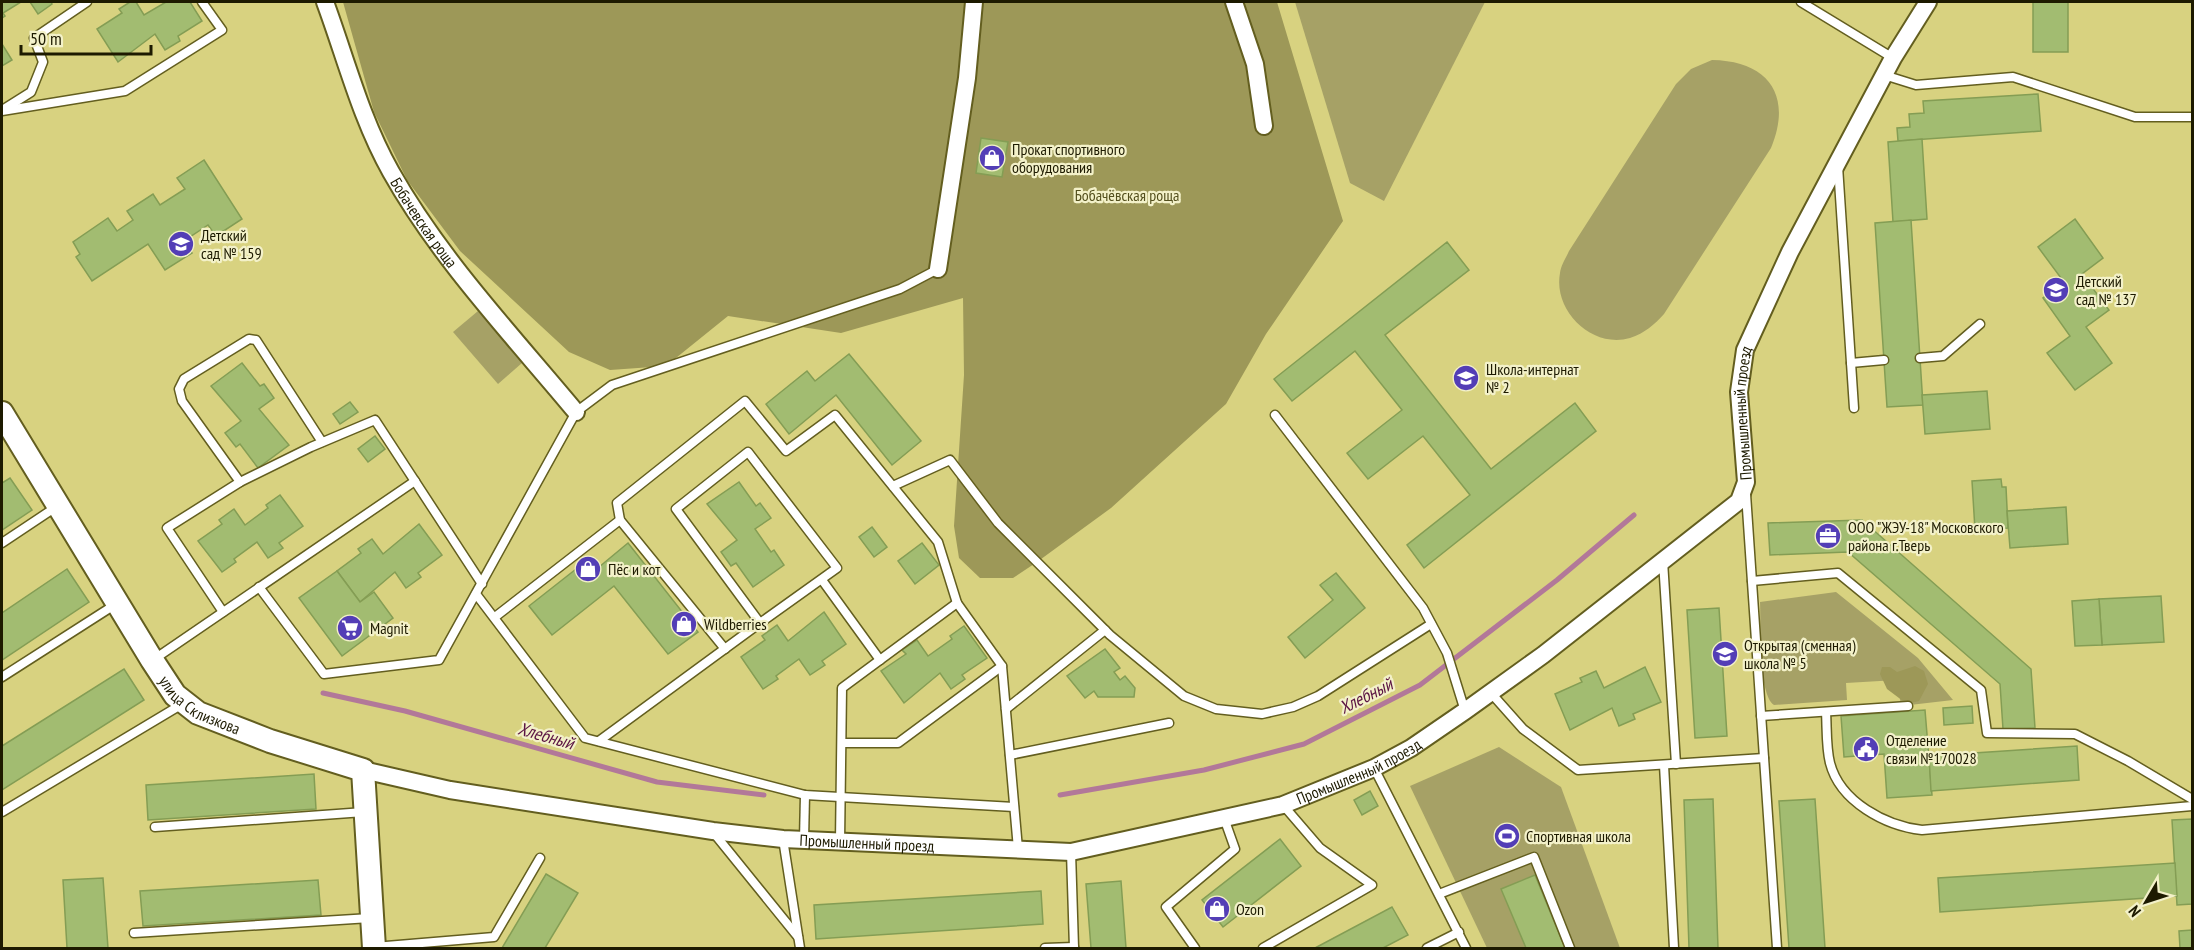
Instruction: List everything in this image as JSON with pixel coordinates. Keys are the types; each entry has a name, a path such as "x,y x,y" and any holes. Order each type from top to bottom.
{"street":[{"name":"Бобачевская роща","path":"325,2 355,93 391,172 429,230 471,286 576,412"},
{"path":"938,269 967,78 974,2"},
{"path":"1234,2 1255,64 1264,126"},
{"name":"Промышленный проезд","path":"363,770 450,790 713,831 783,839 1071,852 1283,805 1374,768 1411,748 1491,693 1735,505 1746,482 1739,392 1743,356 1790,252 1893,58 1927,2"},
{"name":"улица Склизкова","path":"2,413 119,602 152,660 171,690 184,704 198,713 259,737 363,770"},
{"path":"363,770 374,948"}],"lane":[{"path":"2,111 30,92 43,62 34,38 87,2"},
{"path":"2,111 125,91 222,30 202,2"},
{"path":"1801,2 1893,58"},
{"path":"1884,75 1916,85 2013,77 2135,117 2193,117"},
{"path":"1838,163 1854,408"},
{"path":"259,587 324,674 439,660 576,412 612,385 900,290 938,269"},
{"path":"1920,358 1943,356 1980,324"},
{"path":"240,482 182,400 179,389 184,379 249,339 256,340 322,442"},
{"path":"1851,363 1884,360"},
{"path":"725,649 620,520 617,503 745,401 786,451 835,415 938,542 957,603 1002,666 1018,849"},
{"path":"1275,415 1423,608 1447,653 1465,711"},
{"path":"223,612 167,528 240,482 322,442 375,420 482,584"},
{"path":"599,741 822,580 837,568 748,452 676,509 760,624"},
{"path":"893,486 950,460 998,523 1105,630 1184,696 1216,709 1262,714 1293,707 1317,696 1431,624"},
{"path":"152,660 415,481"},
{"path":"1746,482 1777,948"},
{"path":"2,543 59,505"},
{"path":"495,617 620,520"},
{"path":"1663,561 1676,764"},
{"path":"1752,581 1838,573 1981,690 1986,733 2075,734 2128,761 2193,799"},
{"path":"822,580 880,660"},
{"path":"476,594 585,738 805,795 1014,807"},
{"path":"2,677 119,602"},
{"path":"840,842 842,688 957,603"},
{"path":"1006,709 1105,630"},
{"path":"842,743 898,743 1002,666"},
{"path":"1491,693 1523,729 1578,770 1764,758"},
{"path":"2,812 184,704"},
{"path":"1761,716 1908,706"},
{"path":"1826,712 1830,764 1844,788 1862,806 1883,820 1901,828 1922,830 2193,806"},
{"path":"1010,755 1169,723"},
{"path":"1664,765 1674,948"},
{"path":"1374,768 1466,948"},
{"path":"804,840 805,795"},
{"path":"1263,948 1372,885 1320,848 1283,805"},
{"path":"155,827 365,812"},
{"path":"1195,948 1166,907 1235,849 1224,819"},
{"path":"713,831 798,937"},
{"path":"783,839 800,948"},
{"path":"1045,948 1074,947 1071,852"},
{"path":"1439,894 1534,857 1570,948"},
{"path":"374,948 494,937 540,858"},
{"path":"134,933 372,918"},
{"path":"1428,948 1459,932"}],"shaded area":[{"path":"1295,2 1485,2 1384,201 1350,183"},
{"path":"1712,60 1732,62 1748,67 1761,74 1771,84 1777,97 1779,112 1771,148 1657,322 1630,338 1616,340 1602,338 1578,324 1569,313 1559,287 1562,264 1676,84 1691,69"},
{"path":"478,311 522,363 498,384 453,332"},
{"path":"1836,592 1918,658 1953,700 1901,706 1897,680 1846,683 1847,700 1774,705 1765,687 1763,673 1760,602"},
{"name":"Спортивная школа","path":"1499,747 1561,787 1620,948 1487,948 1410,786"}],"green space":[{"name":"Бобачёвская роща","path":"343,2 1277,2 1343,221 1266,334 1226,404 1111,508 1037,562 1013,578 980,578 959,558 954,526 964,375 963,298 841,333 728,316 666,366 610,370 569,352 460,251 407,180 374,112"},
{"path":"1915,666 1924,671 1928,684 1919,701 1907,704 1887,689 1880,674 1882,667 1890,667 1897,672"}],"building":[{"path":"2,2 21,2 3,13 5,16 2,18"},
{"path":"30,2 51,2 52,4 38,14"},
{"path":"130,2 136,2 144,15 166,2 190,2 202,21 178,36 180,41 165,50 155,34 118,62 97,29 122,13 119,9"},
{"path":"2033,2 2068,2 2068,52 2033,52"},
{"path":"2,44 12,60 2,66"},
{"path":"2038,94 2041,131 1898,141 1897,128 1910,127 1909,114 1924,113 1923,101"},
{"name":"Прокат спортивного оборудования","path":"981,138 1008,142 1002,177 976,173"},
{"path":"1922,139 1927,219 1893,222 1888,142"},
{"path":"204,160 242,219 216,236 208,225 184,241 192,253 165,270 148,244 92,281 76,257 80,254 73,242 108,218 117,231 133,220 127,211 153,194 160,205 185,189 177,178"},
{"path":"2075,219 2103,258 2082,274 2109,310 2086,327 2112,363 2075,390 2047,353 2070,336 2043,298 2064,282 2038,247"},
{"path":"1911,220 1923,405 1887,407 1875,223"},
{"path":"1447,242 1469,270 1385,335 1491,469 1575,403 1596,431 1424,568 1407,545 1470,495 1423,436 1368,479 1347,453 1402,410 1355,351 1292,401 1274,379"},
{"path":"849,354 921,441 892,465 836,395 789,434 766,404 807,371 815,381"},
{"path":"242,363 260,386 264,384 274,398 259,409 289,445 258,468 240,444 236,447 225,433 241,421 211,386"},
{"path":"1987,391 1990,429 1925,434 1922,395"},
{"path":"350,402 358,412 340,424 333,414"},
{"path":"375,436 385,449 368,462 358,449"},
{"path":"10,478 32,510 2,530 2,483"},
{"path":"2001,479 2002,487 2006,487 2008,528 1975,530 1972,481"},
{"path":"739,482 756,506 760,503 771,518 755,529 771,552 774,550 784,565 753,587 736,563 731,566 721,552 737,540 707,504"},
{"path":"280,495 303,526 279,543 283,548 268,558 257,542 234,559 236,562 222,572 198,541 222,524 219,520 234,509 245,525 268,508 266,505"},
{"path":"2066,507 2068,544 2010,548 2007,511"},
{"path":"1862,520 2031,669 2035,728 2003,729 2000,684 1848,552 1770,555 1768,523"},
{"path":"419,524 442,555 418,573 421,577 406,588 395,572 360,602 337,571 361,553 358,549 372,539 383,554"},
{"path":"872,527 887,547 874,557 859,537"},
{"path":"628,543 698,632 668,654 614,586 552,635 529,606 585,562 593,572"},
{"path":"922,543 939,565 915,584 898,561"},
{"path":"67,569 89,602 2,660 2,613"},
{"path":"337,571 360,602 374,592 393,618 342,656 299,598"},
{"path":"1336,573 1365,608 1305,658 1288,637 1333,600 1320,585"},
{"path":"2161,596 2164,642 2102,645 2099,599"},
{"path":"2099,599 2102,645 2075,646 2072,601"},
{"path":"1719,608 1727,736 1695,738 1687,610"},
{"path":"824,612 846,644 822,661 825,665 810,675 799,659 776,676 778,679 763,689 741,657 765,640 762,636 777,625 788,641"},
{"path":"964,626 987,658 962,675 965,679 951,689 940,673 904,703 881,671 906,654 902,650 917,640 928,656 952,639 950,636"},
{"path":"1105,649 1120,668 1114,672 1120,680 1125,676 1135,688 1134,697 1098,697 1094,691 1085,698 1067,676"},
{"path":"1645,667 1661,702 1633,714 1635,719 1619,726 1612,708 1570,730 1555,694 1582,682 1580,678 1596,671 1604,688"},
{"path":"124,669 144,700 2,790 2,746"},
{"path":"1972,706 1973,723 1944,725 1943,708"},
{"path":"1925,710 1932,795 1887,798 1884,754 1844,757 1841,716"},
{"path":"2077,746 2079,780 1931,791 1929,756"},
{"path":"314,774 316,809 148,820 146,785"},
{"path":"1370,791 1378,806 1362,815 1354,800"},
{"path":"1713,799 1718,948 1689,948 1684,800"},
{"path":"1815,799 1825,948 1789,948 1779,801"},
{"path":"2192,819 2192,904 2177,905 2172,820"},
{"path":"1280,839 1301,866 1223,927 1202,900"},
{"path":"2175,863 2177,896 1940,912 1938,878"},
{"path":"546,874 578,893 545,948 502,948"},
{"path":"1535,875 1565,948 1526,948 1501,889"},
{"path":"103,878 108,948 67,948 63,880"},
{"path":"318,880 321,915 143,926 140,891"},
{"path":"1121,881 1126,948 1091,948 1086,884"},
{"path":"1041,891 1043,924 816,939 814,905"},
{"path":"1392,907 1408,935 1383,948 1315,948"},
{"path":"2192,930 2192,948 2180,948 2179,931"}],"waterway":[{"name":"Хлебный","path":"1060,795 1204,770 1304,744 1420,685 1557,580 1634,515"},
{"name":"Хлебный","path":"323,693 405,711 657,782 764,795"}],"place":[{"name":"Прокат спортивного оборудования","path":"992,158"},
{"name":"Детский сад № 159","path":"181,244"},
{"name":"Детский сад № 137","path":"2056,290"},
{"name":"Школа-интернат № 2","path":"1466,378"},
{"name":"ООО \"ЖЭУ-18\" Московского района г.Тверь","path":"1828,536"},
{"name":"Пёс и кот","path":"588,569"},
{"name":"Wildberries","path":"684,624"},
{"name":"Magnit","path":"350,628"},
{"name":"Открытая (сменная) школа № 5","path":"1725,654"},
{"name":"Отделение связи №170028","path":"1866,749"},
{"name":"Спортивная школа","path":"1507,836"},
{"name":"Ozon","path":"1217,909"}]}
